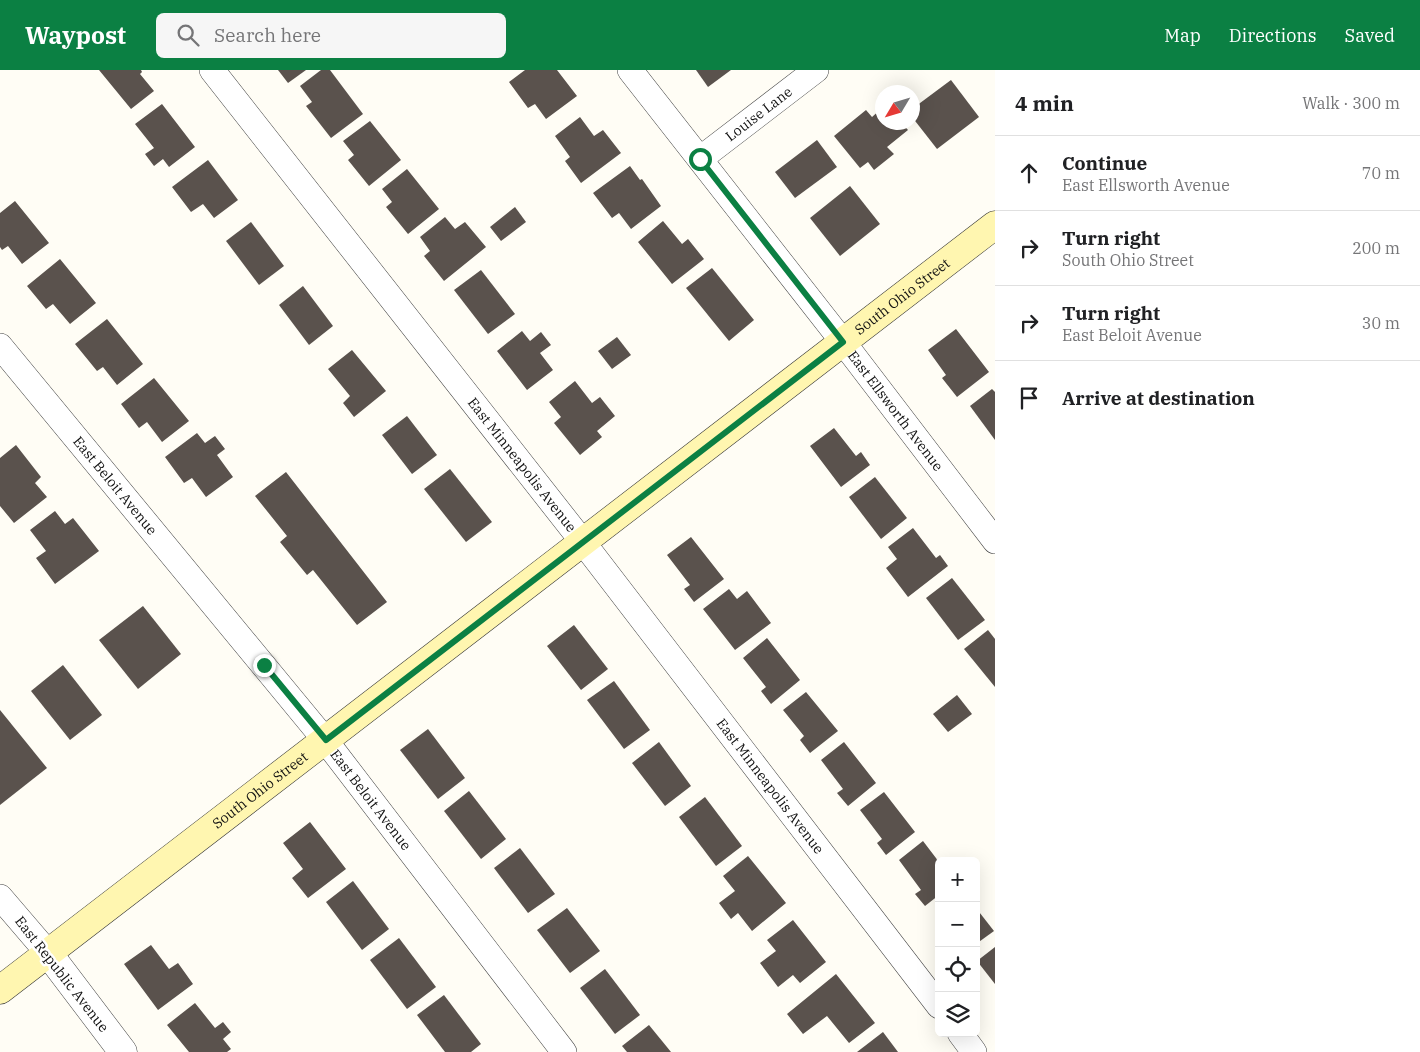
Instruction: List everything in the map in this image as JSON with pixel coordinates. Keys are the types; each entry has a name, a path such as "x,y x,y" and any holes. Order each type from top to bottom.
{"main road":[{"name":"South Ohio Street","path":"0,990 995,225"}],"street":[{"name":"East Minneapolis Avenue","path":"212,70 582,541 935,1001"},
{"name":"East Ellsworth Avenue","path":"630,70 843,342 995,541"},
{"name":"Louise Lane","path":"700,159 816,70"},
{"name":"East Beloit Avenue","path":"0,346 326,740 564,1052"},
{"name":"East Republic Avenue","path":"0,897 48,954 124,1052"},
{"path":"963,1037 974,1052"}],"building":[{"path":"99,70 141,70 140,74 154,91 131,109"},
{"path":"278,70 306,70 288,83"},
{"path":"321,70 330,70 363,114 331,138 306,106 312,102 300,86"},
{"path":"525,70 557,70 577,96 546,119 535,104 528,108 509,82"},
{"path":"696,70 731,70 708,87"},
{"path":"951,80 979,117 937,149 920,127 920,103"},
{"path":"162,104 195,147 169,167 163,159 154,166 145,154 154,148 135,124"},
{"path":"866,110 872,117 875,114 875,130 908,130 887,147 894,154 874,170 868,162 860,168 834,136"},
{"path":"580,117 594,136 603,130 621,153 581,183 565,161 570,157 555,136"},
{"path":"370,121 401,160 369,186 348,160 354,155 343,141"},
{"path":"817,140 837,167 795,198 775,172"},
{"path":"208,160 238,200 214,218 203,204 191,212 172,187"},
{"path":"630,166 640,180 642,179 661,206 631,229 619,213 612,218 593,193"},
{"path":"407,169 439,209 408,234 386,207 392,202 382,189"},
{"path":"850,186 880,224 840,256 810,218"},
{"path":"15,201 49,243 22,264 8,246 2,250 0,247 0,213"},
{"path":"515,207 526,222 501,241 490,227"},
{"path":"445,217 455,229 465,222 486,247 444,281 424,256 430,251 420,237"},
{"path":"663,221 682,244 688,239 704,259 672,284 638,242"},
{"path":"251,222 284,266 259,285 226,241"},
{"path":"60,259 96,303 70,324 53,304 46,309 27,286"},
{"path":"712,268 754,320 729,341 686,288"},
{"path":"481,270 515,314 488,334 454,290"},
{"path":"303,286 333,326 309,345 279,305"},
{"path":"107,319 143,364 117,385 103,367 97,371 75,344"},
{"path":"956,329 989,372 957,397 942,378 946,375 928,350"},
{"path":"522,331 530,341 541,332 551,345 540,353 553,370 527,390 497,351"},
{"path":"617,337 631,355 612,369 598,351"},
{"path":"352,350 386,391 354,417 343,403 350,396 328,369"},
{"path":"154,378 189,421 162,442 147,422 139,428 121,404"},
{"path":"575,381 592,403 600,397 615,416 597,431 602,437 580,455 554,423 561,417 549,402"},
{"path":"992,389 995,392 995,440 970,406"},
{"path":"407,416 437,455 412,474 382,435"},
{"path":"834,428 856,456 861,452 870,465 841,487 810,446"},
{"path":"197,433 205,443 215,436 225,449 217,455 233,477 206,497 192,478 184,483 165,457"},
{"path":"16,445 41,477 35,483 47,497 14,523 0,506 0,458"},
{"path":"450,469 492,522 466,542 424,489"},
{"path":"286,472 387,602 357,625 313,570 307,575 280,542 287,536 255,496"},
{"path":"875,477 907,518 881,539 849,497"},
{"path":"55,511 65,524 73,518 99,551 55,584 36,558 46,551 30,530"},
{"path":"913,528 936,558 940,555 948,566 908,597 886,568 897,559 888,547"},
{"path":"691,537 724,579 694,602 684,589 690,585 667,555"},
{"path":"952,578 985,620 958,640 926,598"},
{"path":"729,589 737,599 747,591 771,623 735,650 703,609"},
{"path":"143,606 181,654 138,689 99,640"},
{"path":"574,625 608,669 581,690 547,646"},
{"path":"988,630 995,639 995,687 964,649"},
{"path":"767,638 800,680 771,704 761,691 766,687 743,658"},
{"path":"63,665 102,715 70,740 31,691"},
{"path":"614,681 650,730 624,749 587,700"},
{"path":"806,692 838,731 810,753 800,740 804,736 783,710"},
{"path":"957,695 972,714 948,732 933,714"},
{"path":"0,710 47,768 0,805"},
{"path":"428,729 465,778 438,799 400,750"},
{"path":"659,742 691,786 665,806 632,763"},
{"path":"844,742 876,783 848,806 837,793 843,789 821,760"},
{"path":"469,791 506,839 481,859 444,811"},
{"path":"884,792 915,832 886,855 877,843 882,839 860,810"},
{"path":"705,797 742,846 716,866 679,817"},
{"path":"310,822 346,869 308,898 292,878 303,869 283,843"},
{"path":"923,841 935,857 935,898 925,906 915,894 921,890 899,860"},
{"path":"520,848 555,894 528,913 494,868"},
{"path":"748,856 786,903 752,931 738,913 731,919 719,903 735,891 723,876"},
{"path":"353,881 389,929 362,950 326,902"},
{"path":"567,908 600,951 570,973 537,930"},
{"path":"980,913 994,931 980,941"},
{"path":"793,920 826,962 800,983 793,975 778,987 760,963 776,951 767,940"},
{"path":"399,938 436,987 407,1009 370,960"},
{"path":"151,945 169,969 178,963 193,984 158,1010 124,964"},
{"path":"995,947 995,984 980,965 980,959"},
{"path":"605,969 640,1015 615,1034 580,988"},
{"path":"836,974 875,1023 849,1043 827,1016 803,1034 787,1014"},
{"path":"444,995 481,1044 471,1052 445,1052 417,1015"},
{"path":"195,1003 215,1028 223,1022 231,1032 223,1039 231,1049 227,1052 189,1052 167,1025"},
{"path":"649,1025 671,1052 627,1052 622,1046"},
{"path":"883,1032 898,1052 857,1052"}],"route":[{"path":"264,665 326,740 582,541 843,342 700,159"}]}
